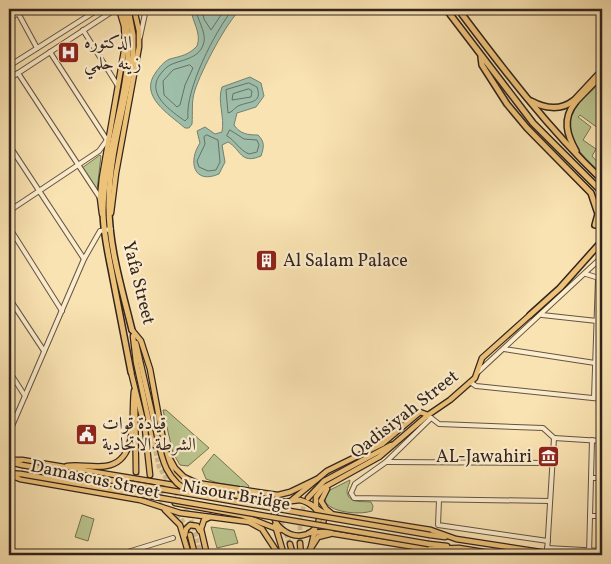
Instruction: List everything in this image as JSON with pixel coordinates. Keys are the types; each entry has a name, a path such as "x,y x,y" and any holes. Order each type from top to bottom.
{"highway":[{"name":"Yafa Street","path":"123,9 129,45 109,189 111,230 132,330"},
{"name":"Yafa Street","path":"128,9 134,44 106,176 104,227 131,372"},
{"path":"446,9 532,123 602,192"},
{"path":"458,9 526,98 602,180"},
{"path":"481,57 482,65 507,104 591,194 598,214 596,225"},
{"path":"526,98 537,104 549,107 564,106 574,102"},
{"path":"574,102 568,115 567,130 580,158"},
{"path":"530,315 560,288 602,241"}],"main road":[{"path":"104,227 100,198 125,36 118,9"},
{"path":"111,230 116,173 139,39 134,9"},
{"path":"574,102 602,70"},
{"path":"574,102 602,75"},
{"name":"Qadisiyah Street","path":"313,507 320,491 379,458 450,400 477,373 482,358 530,315"},
{"path":"132,330 143,366 163,462 168,474 180,486 203,497"},
{"name":"Yafa Street","path":"132,330 140,342 150,369 165,450 180,473 191,481 204,485 278,495 290,492 317,479"},
{"path":"134,336 136,362 154,444"},
{"path":"131,372 137,418 136,472"},
{"name":"Yafa Street","path":"131,372 145,429 150,476"},
{"path":"63,468 78,465 105,466 122,458 130,441 134,392"},
{"name":"Qadisiyah Street","path":"292,500 333,468 374,449 420,412 429,416"},
{"path":"308,498 324,480 372,457 401,439"},
{"path":"165,450 172,473 188,487"},
{"name":"Damascus Street","path":"9,461 22,460 246,497"},
{"name":"Nisour Bridge","path":"9,461 22,465 203,497 456,539"},
{"name":"Damascus Street","path":"9,474 20,479 140,500 180,513 213,517 240,516 262,529"},
{"name":"Nisour Bridge","path":"9,474 21,474 459,548"},
{"path":"155,482 198,494 262,506 292,500 313,507 321,512 335,515 430,530 456,539 547,551 560,555"},
{"path":"335,482 324,492 321,501 326,509 335,515"},
{"path":"283,502 276,509 274,516 275,527 284,555"},
{"path":"175,503 240,516 299,536 314,530 428,549 459,548 502,555"},
{"path":"309,553 314,530 319,519 313,507"},
{"path":"162,508 177,520 190,555"},
{"path":"334,534 326,530 323,521 326,516 335,515"},
{"path":"240,516 262,522 273,530 280,544"},
{"path":"274,516 277,524 286,532"},
{"path":"204,542 202,522 213,517"},
{"path":"251,520 262,529 279,555"},
{"path":"186,542 186,529 192,525 199,528 207,555"},
{"path":"309,553 318,537 334,534"},
{"path":"190,535 195,555"},
{"path":"300,543 301,555"},
{"path":"290,544 293,555"}],"street":[{"path":"9,19 24,9"},
{"path":"9,66 99,9"},
{"path":"9,79 118,9"},
{"path":"139,39 146,9"},
{"path":"18,13 37,48"},
{"path":"66,30 67,35 71,38"},
{"path":"83,30 118,86"},
{"path":"58,35 62,37 63,43"},
{"path":"9,211 100,151 109,137 50,52"},
{"path":"110,73 116,75 121,71"},
{"path":"18,73 76,166 100,198"},
{"path":"9,145 84,259"},
{"path":"9,227 62,311"},
{"path":"9,433 84,259 104,227 111,230"},
{"path":"477,373 586,274 602,257"},
{"path":"586,274 600,279 596,321 594,398"},
{"path":"9,298 44,351"},
{"path":"541,315 596,321"},
{"path":"504,348 595,363"},
{"path":"10,374 25,396"},
{"path":"470,382 476,386 602,399"},
{"path":"550,501 359,499 352,496 352,488 386,462 429,416 439,424 543,428 554,438 602,440"},
{"path":"554,438 547,551 602,551"},
{"path":"589,555 592,440"},
{"path":"386,462 552,463"},
{"path":"591,478 602,478"},
{"path":"440,500 438,524 548,540"},
{"path":"590,516 602,516"},
{"path":"118,555 173,538"},
{"path":"468,550 474,555"}],"green space":[{"path":"602,81 602,131 580,115 578,117 591,127 583,140 596,149 592,156 602,167 602,174 576,147 569,130 569,121 575,108"},
{"path":"101,156 97,190 82,168"},
{"path":"163,410 166,410 209,448 188,466 180,465 173,453"},
{"path":"214,454 249,486 248,488 206,479 202,469"},
{"path":"350,480 347,490 348,496 356,501 371,502 373,506 372,511 361,513 341,511 326,503 325,497 330,490"},
{"path":"82,515 94,519 88,541 75,537"},
{"path":"211,527 234,530 238,543 217,548"}],"water":[{"path":"191,9 241,9 222,35 203,71 194,94 192,124 189,128 185,128 158,104 153,97 151,81 164,63 188,53 197,46 198,32"},
{"path":"250,77 261,83 264,96 256,107 237,113 234,125 242,132 258,135 263,145 261,156 249,159 228,142 222,145 225,162 219,174 210,177 198,174 194,164 196,150 200,143 197,131 205,127 215,134 222,132 223,121 220,98 222,87"}],"tunnel":[{"path":"154,445 159,467 190,516 201,555"},
{"path":"136,472 145,491 164,507"},
{"path":"150,475 156,488 168,500"},
{"path":"246,497 266,506"},
{"path":"300,543 300,517 306,500"},
{"path":"171,511 181,518 190,535"},
{"path":"273,511 281,521 290,544"}],"place":[{"name":"الدكتوره زينه حلمي","path":"68,53"},
{"name":"Al Salam Palace","path":"267,261"},
{"name":"قيادة قوات الشرطة الاتحادية","path":"86,434"},
{"name":"AL-Jawahiri","path":"548,457"}]}
